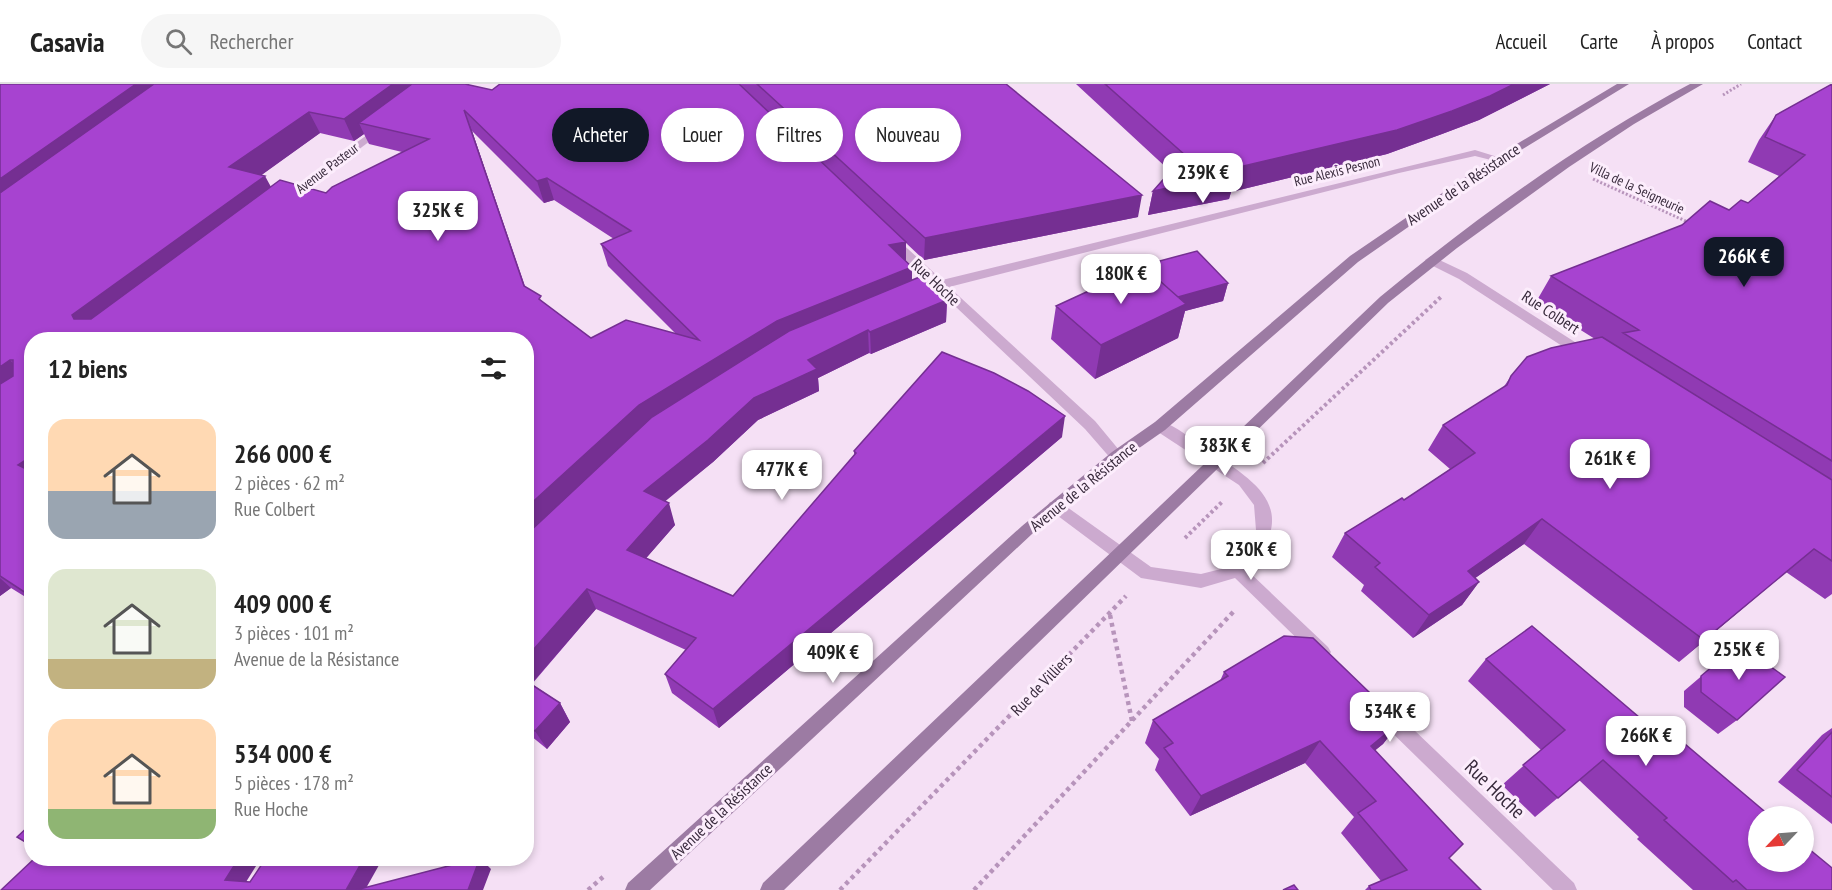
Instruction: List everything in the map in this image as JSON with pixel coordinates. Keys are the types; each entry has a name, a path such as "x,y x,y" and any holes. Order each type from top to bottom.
{"main road":[{"name":"Avenue de la Résistance","path":"635,890 1055,506 1117,456 1160,426 1354,258 1499,159 1624,84"},
{"path":"770,890 1384,300 1431,260 1564,166 1666,101 1698,84"}],"street":[{"name":"Avenue Pasteur","path":"279,204 393,119"},
{"name":"Rue Alexis Pesnon","path":"939,285 1475,153 1499,159"},
{"name":"Rue Hoche","path":"880,229 1089,425 1117,456"},
{"name":"Rue Colbert","path":"1431,260 1463,276 1599,363"},
{"path":"906,299 939,285"},
{"path":"1055,506 1147,573 1201,581 1238,571 1256,550 1264,530 1262,504 1244,481 1160,426"},
{"path":"1238,571 1331,661"},
{"name":"Rue Hoche","path":"1373,702 1566,890"}],"path":[{"name":"Villa de la Seigneurie","path":"1564,166 1695,226"},
{"name":"Rue de Villiers","path":"840,890 1110,615 1147,573 1244,481"},
{"path":"974,890 1256,588"},
{"path":"1110,615 1132,721"},
{"path":"847,883 852,890"}],"building":[{"path":"0,84 136,84 0,179"},
{"path":"154,84 393,84 344,119 309,112 229,167 265,176 72,315 74,319 91,319 280,180 326,193 332,187 429,139 359,123 412,84 465,84 492,90 500,84 739,84 764,108 756,108 756,162 821,162 906,242 889,245 912,267 777,321 639,405 534,501 534,332 24,332 24,461 18,465 24,468 24,592 0,576 0,384 13,376 13,360 0,367 0,193","holes":["464,110 537,181 547,178 631,231 601,244 699,340 626,320 591,338 539,299 541,296 524,286"]},
{"path":"757,84 1006,84 1142,195 925,238 842,162 843,108 783,108"},
{"path":"1105,84 1514,84 1452,111 1397,130 1231,169 1236,174 1153,191 1185,155"},
{"path":"1832,84 1832,461 1623,333 1639,330 1551,276 1682,225 1710,201 1729,210 1741,200 1748,203 1805,155 1765,137 1776,115"},
{"path":"1197,251 1228,283 1178,297 1143,266 1129,272 1126,270"},
{"path":"1143,266 1186,304 1101,345 1056,306"},
{"path":"922,276 947,300 870,332 868,330 808,360 817,369 754,398 708,440 644,491 669,503 627,550 733,596 856,453 854,451 942,352 994,373 1028,391 1065,416 713,709 665,674 696,638 587,589 534,649 534,528 652,417 789,331"},
{"path":"1602,337 1832,480 1832,561 1814,549 1704,640 1542,519 1468,571 1479,582 1429,615 1375,567 1380,563 1345,533 1402,498 1404,500 1475,453 1443,425 1507,385 1511,376 1527,357 1551,348"},
{"path":"1532,626 1646,723 1653,717 1758,806 1748,806 1748,872 1814,872 1814,853 1832,868 1832,890 1747,890 1736,880 1733,882 1664,820 1667,818 1603,760 1558,798 1523,765 1565,730 1486,659"},
{"path":"1284,636 1313,638 1400,722 1371,746 1463,844 1449,858 1481,890 1371,890 1369,886 1407,870 1358,813 1376,801 1320,741 1201,796 1164,748 1173,743 1153,720 1228,676 1224,672"},
{"path":"1739,644 1785,677 1737,720 1701,692 1701,676"},
{"path":"534,686 560,703 534,730"},
{"path":"1832,732 1832,797 1797,770"},
{"path":"24,830 24,841 17,837"},
{"path":"26,866 234,866 225,880 250,882 261,866 360,866 346,890 1,890"},
{"path":"449,866 477,866 468,890 356,890"},
{"path":"1294,885 1298,890 1283,890"}]}
